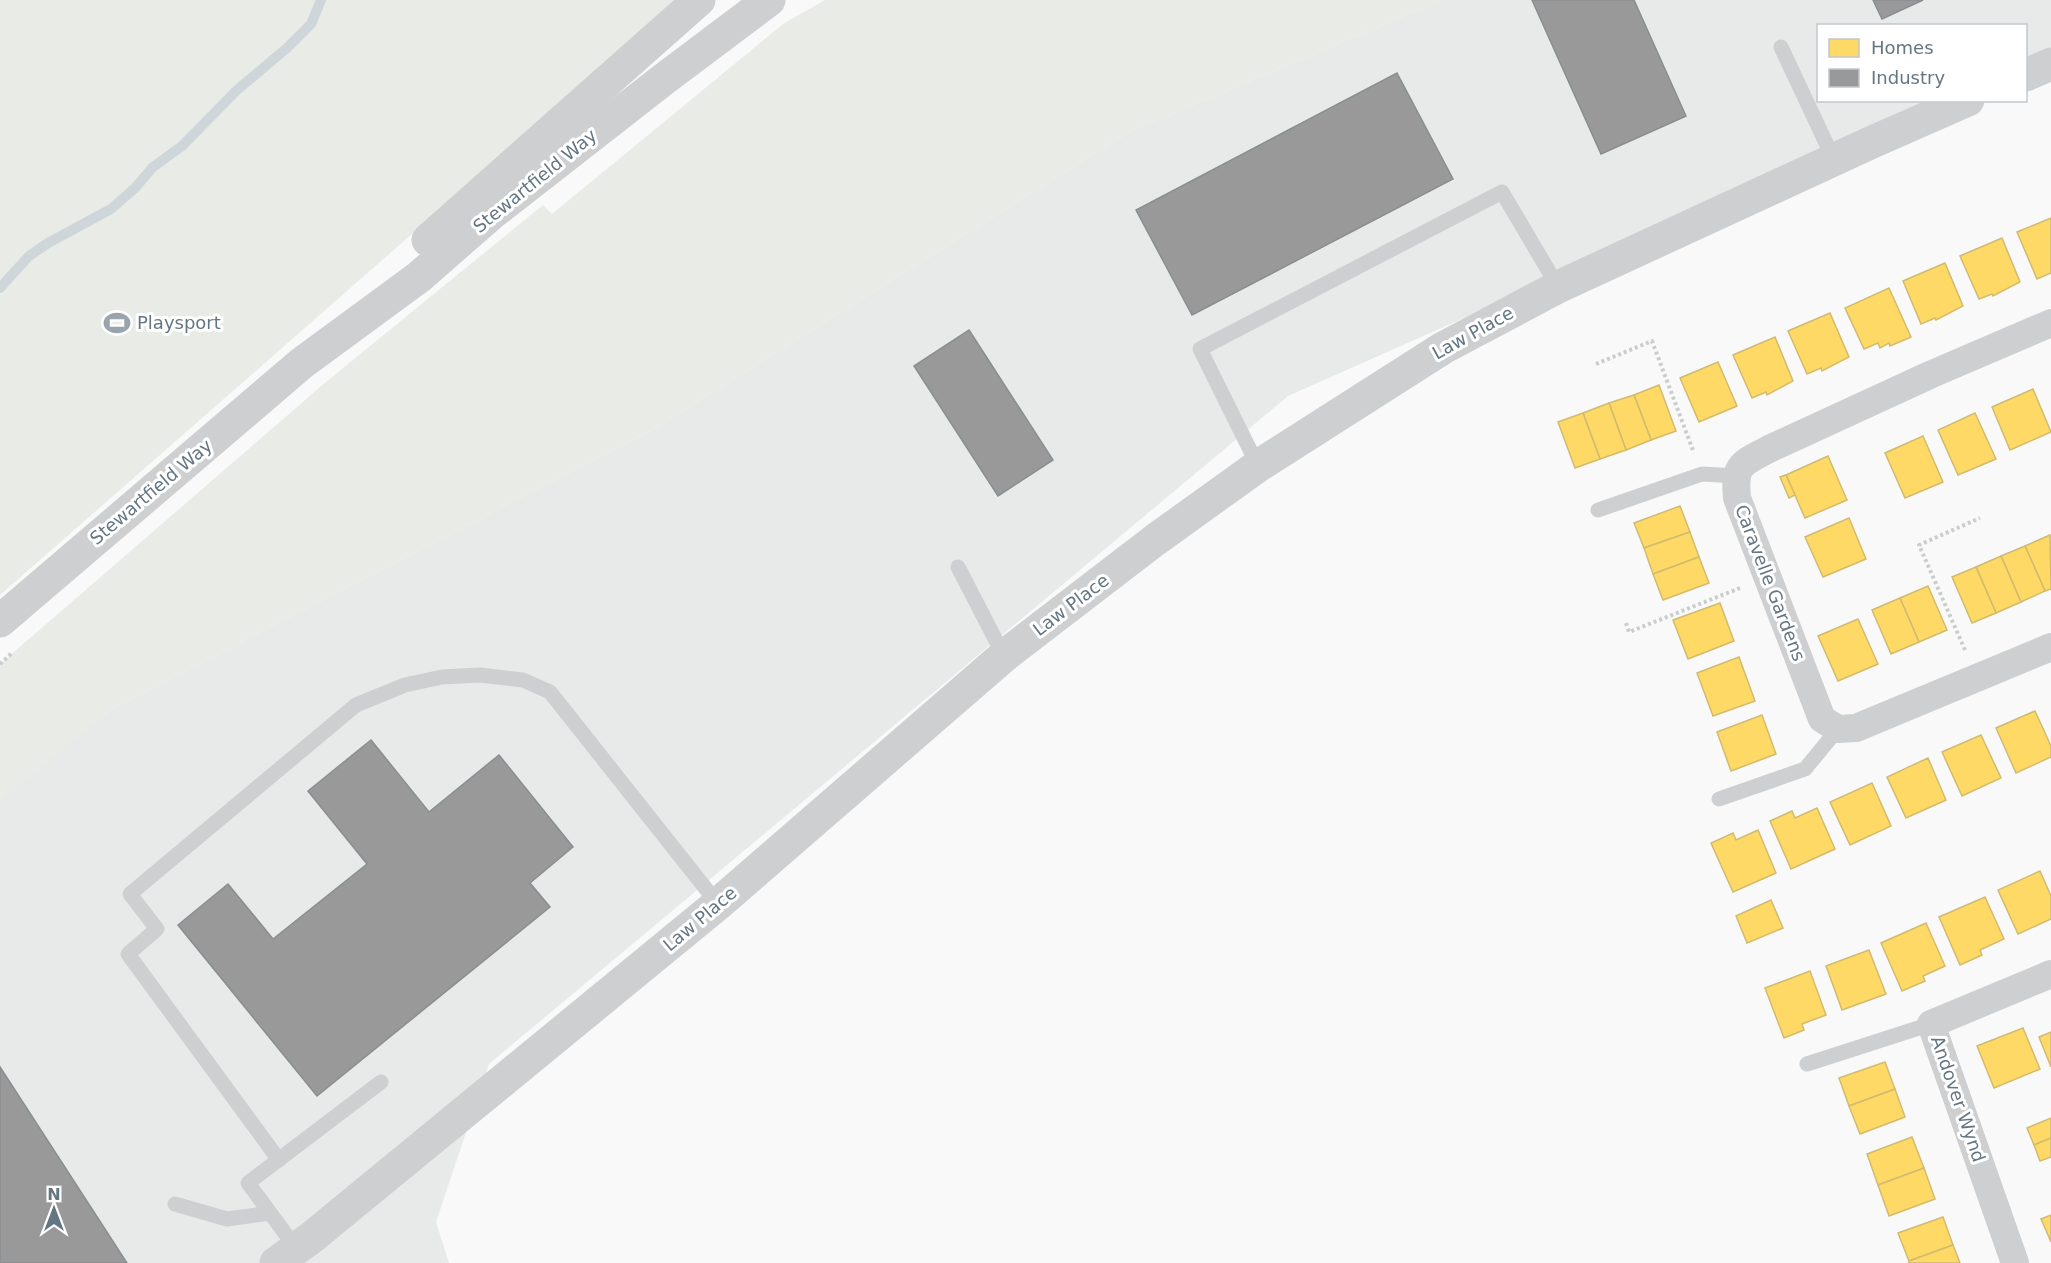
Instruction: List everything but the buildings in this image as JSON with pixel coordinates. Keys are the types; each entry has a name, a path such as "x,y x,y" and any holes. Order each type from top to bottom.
{"street":[{"name":"Stewartfield Way","path":"302,363 408,258 473,198 699,0"},
{"name":"Stewartfield Way","path":"0,621 302,363 419,277 500,207 769,0"},
{"path":"2027,74 2051,64"},
{"name":"Law Place","path":"286,1256 718,904 1004,656 1155,540 1258,466 1443,348 1558,287 1964,102"},
{"path":"1736,476 1744,462 1769,449 1932,374 2051,323"},
{"name":"Caravelle Gardens","path":"1736,476 1737,498 1822,719 1838,729"},
{"path":"1838,729 1856,728 1977,678 2049,653"},
{"name":"Andover Wynd","path":"2015,1263 1931,1024 2051,974"}],"lane":[{"path":"1781,47 1834,160"},
{"path":"1258,466 1200,349 1502,192 1558,287"},
{"path":"1598,510 1702,474 1736,476"},
{"path":"958,567 1004,656"},
{"path":"279,1160 128,954 157,929 130,894 356,705 405,685 442,677 480,675 523,680 549,692 718,904"},
{"path":"1719,799 1805,769 1838,729"},
{"path":"1807,1064 1931,1024"},
{"path":"286,1256 270,1213 248,1183 381,1082"},
{"path":"175,1204 227,1220 270,1213"}],"path":[{"path":"1596,364 1652,341 1702,474"},
{"path":"1977,678 1919,545 1980,518"},
{"path":"1626,623 1629,632 1768,578"}],"shaded area":[{"name":"Playsport","path":"0,0 679,0 0,595"},
{"path":"825,0 1442,0 1129,132 654,429 112,709 0,801 0,664 326,382 543,205 552,214 783,24"},
{"path":"1442,0 2051,0 2051,57 2027,69 2027,24 1817,24 1817,102 1952,102 1288,396 489,1064 436,1222 449,1263 0,1263 0,799 112,709 654,429 1129,132"}],"waterway":[{"path":"0,288 29,256 48,243 111,209 135,188 153,167 182,146 237,90 287,48 311,24 321,0"}],"place":[{"name":"Playsport","path":"117,323"}]}
